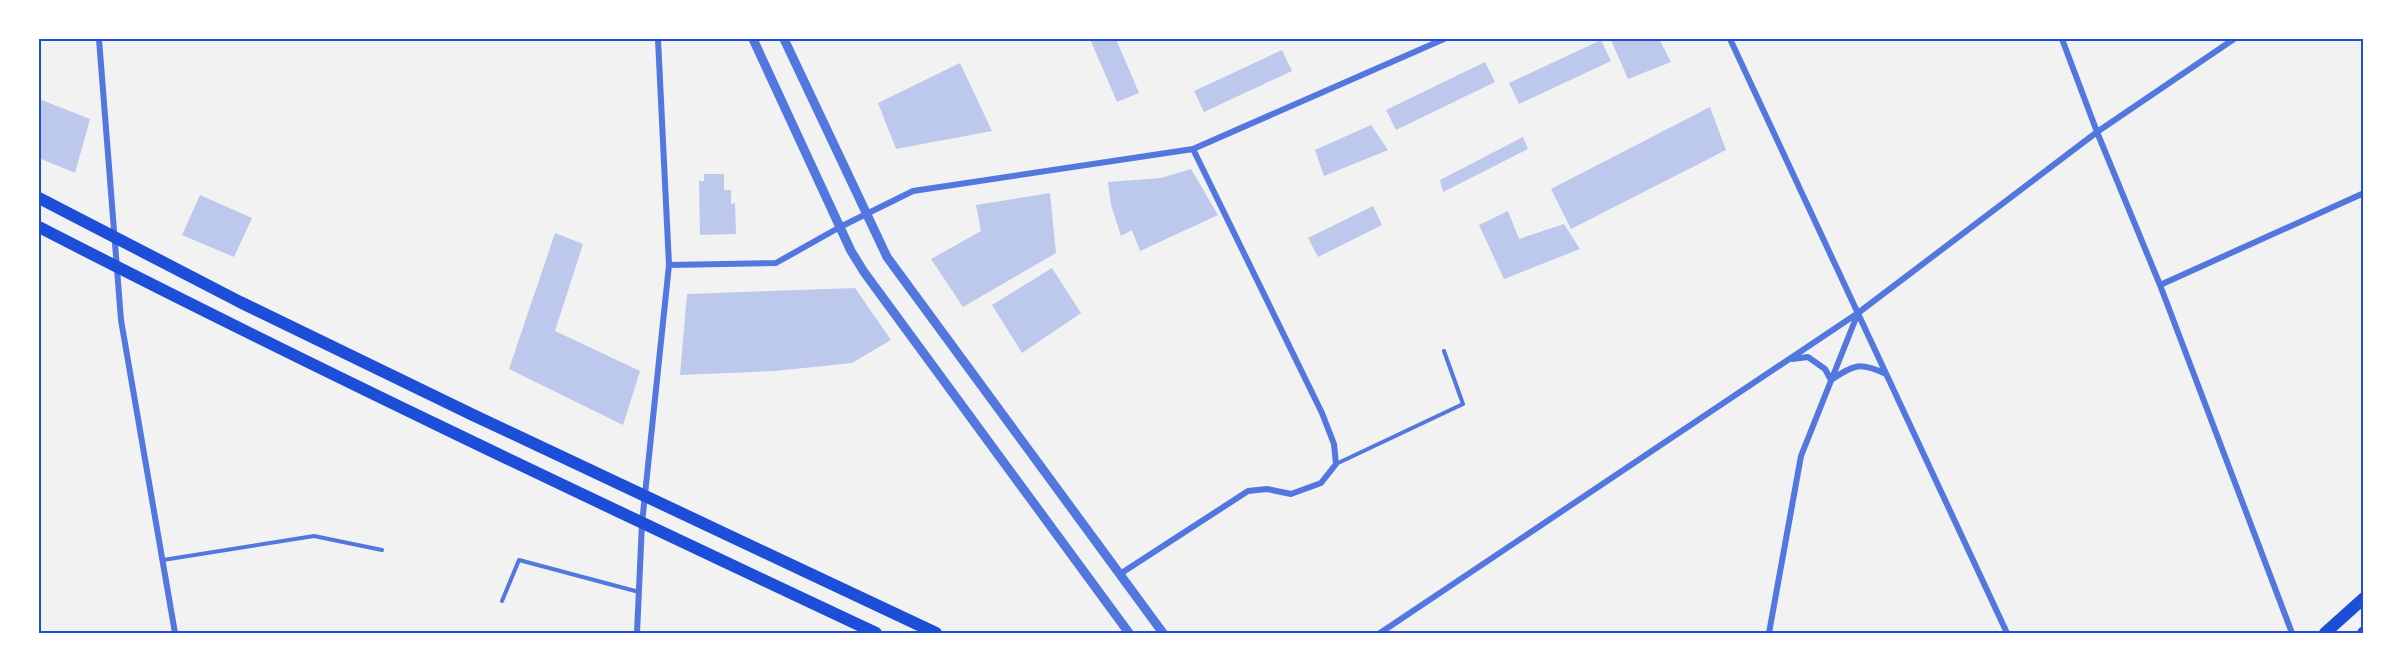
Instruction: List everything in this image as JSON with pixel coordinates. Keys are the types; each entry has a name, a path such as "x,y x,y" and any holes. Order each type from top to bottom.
{"main road":[{"path":"39,198 240,302 936,633"},
{"path":"39,227 250,335 876,633"},
{"path":"2325,633 2364,598"}],"street":[{"path":"99,39 116,266 138,428 176,633"},
{"path":"637,633 642,523 669,265 658,39"},
{"path":"753,39 851,250 878,293 1129,633"},
{"path":"784,39 866,216 901,278 1163,633"},
{"path":"669,265 776,263 840,227 913,191 1193,149 1444,39"},
{"path":"1730,39 2007,633"},
{"path":"2062,39 2097,132 2160,285 2292,633"},
{"path":"1380,633 1791,359 1858,312 2097,132 2234,39"},
{"path":"1120,574 1248,491 1266,489 1291,494 1321,483 1336,464 1334,444 1322,413 1193,149"},
{"path":"2160,285 2364,194"},
{"path":"1769,633 1801,456 1858,312"},
{"path":"1791,359 1808,357 1825,369 1831,380"},
{"path":"1831,380 1850,367 1867,365 1887,374"}],"lane":[{"path":"1336,464 1463,404 1444,351"},
{"path":"162,561 314,536 382,550"},
{"path":"502,601 519,560 639,592"}],"building":[{"path":"1090,39 1116,39 1139,93 1117,102"},
{"path":"1659,39 1671,62 1628,79 1611,40"},
{"path":"1601,40 1611,61 1519,104 1509,83"},
{"path":"1282,50 1292,71 1204,112 1194,91"},
{"path":"1485,62 1495,82 1396,130 1386,110"},
{"path":"960,63 992,131 896,149 878,103"},
{"path":"39,99 90,119 75,173 39,158"},
{"path":"1710,107 1726,150 1571,229 1551,189"},
{"path":"1371,125 1388,150 1324,176 1315,150"},
{"path":"1523,137 1528,149 1443,192 1440,180"},
{"path":"1191,169 1218,215 1140,251 1132,230 1121,236 1111,205 1108,182 1161,178"},
{"path":"704,174 724,174 724,190 731,190 731,204 735,203 736,234 700,235 699,181 704,181"},
{"path":"1050,193 1056,253 963,307 931,259 981,231 976,205"},
{"path":"200,195 252,218 234,257 182,235"},
{"path":"1373,206 1382,225 1318,257 1308,238"},
{"path":"1508,211 1519,239 1564,224 1580,249 1504,279 1479,225"},
{"path":"555,233 583,244 555,331 640,371 623,425 509,369"},
{"path":"1052,268 1081,313 1022,353 992,305"},
{"path":"855,288 891,340 852,363 775,371 680,375 687,294"}]}
